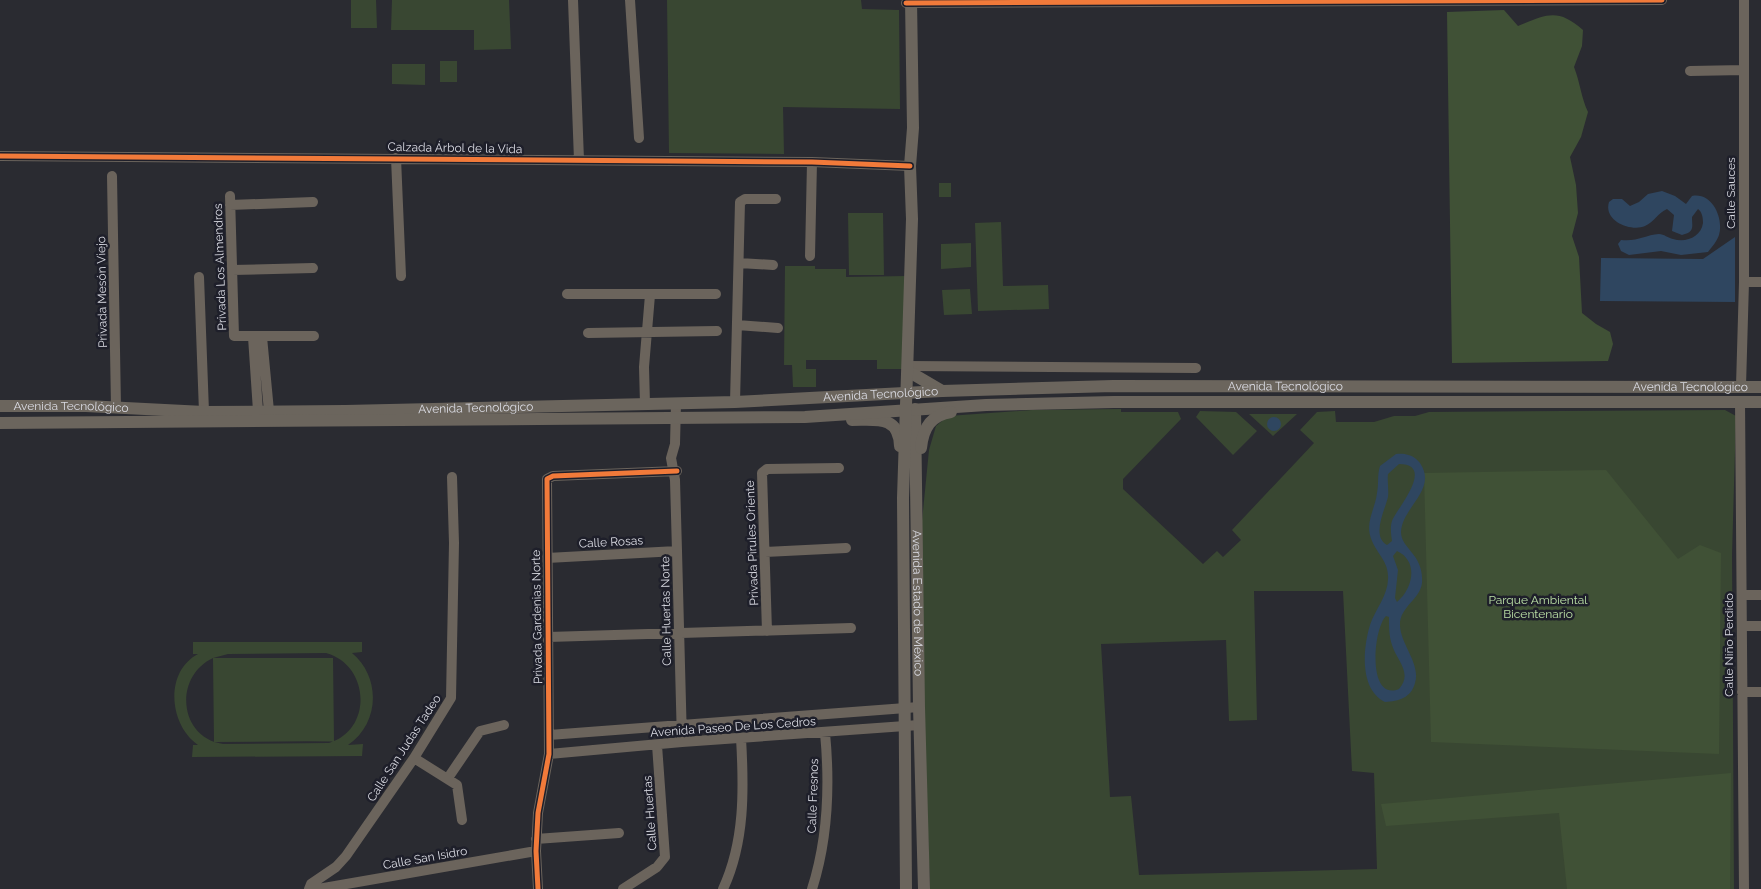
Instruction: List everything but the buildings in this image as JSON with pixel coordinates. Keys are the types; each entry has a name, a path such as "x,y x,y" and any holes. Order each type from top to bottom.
{"main road":[{"name":"Avenida Estado de México","path":"909,1 913,128 910,160 912,219 909,316 910,393 916,493 919,725 924,889"},
{"path":"911,368 942,391"},
{"name":"Avenida Tecnológico","path":"0,406 56,405 204,412 263,406 735,402 942,391 1178,385 1761,386"},
{"path":"1614,387 1615,402"},
{"name":"Avenida Tecnológico","path":"0,423 805,417 986,405 1316,401 1761,402"},
{"path":"56,405 53,416 58,422"},
{"path":"916,493 922,442 932,419 944,413 986,405"},
{"name":"Avenida Estado de México","path":"906,889 903,726 903,498 911,409"},
{"path":"805,417 826,420 885,421 894,424 900,438 903,498"},
{"path":"904,778 913,782 921,782"},
{"path":"905,797 916,796 921,800"}],"street":[{"path":"573,0 579,160"},
{"path":"630,0 638,138"},
{"path":"909,1 1662,0"},
{"name":"Calle Sauces","path":"1741,386 1744,282 1744,0"},
{"path":"1690,70 1744,70"},
{"name":"Calzada Árbol de la Vida","path":"0,156 812,162 910,160"},
{"path":"396,158 401,276"},
{"path":"810,256 812,162"},
{"name":"Privada Mesón Viejo","path":"112,176 116,407"},
{"path":"735,402 740,202 746,199 776,200"},
{"name":"Privada Los Almendros","path":"257,337 235,337 230,200 313,202"},
{"path":"739,263 774,265"},
{"path":"232,270 313,268"},
{"path":"199,277 204,412"},
{"path":"1744,282 1761,282"},
{"path":"567,294 716,294"},
{"path":"645,404 644,367 650,295"},
{"path":"737,325 778,328"},
{"path":"588,333 717,331"},
{"path":"263,406 257,337 314,336"},
{"path":"911,368 1196,368"},
{"name":"Calle Niño Perdido","path":"1740,401 1742,692 1746,888"},
{"name":"Calle Huertas Norte","path":"676,403 674,474 682,742"},
{"name":"Privada Pirules Oriente","path":"767,631 763,471 767,469 839,468"},
{"name":"Privada Gardenias Norte","path":"538,889 536,840 539,805 549,754 547,479 553,476 674,474"},
{"name":"Calle San Judas Tadeo","path":"314,887 346,856 444,713 452,692 454,543 452,477"},
{"path":"765,552 846,548"},
{"name":"Calle Rosas","path":"547,558 677,551"},
{"path":"1742,595 1761,595"},
{"path":"1742,626 1761,626"},
{"path":"548,637 851,628"},
{"path":"1742,692 1761,692"},
{"name":"Avenida Paseo De Los Cedros","path":"549,735 919,707"},
{"path":"448,778 480,731 504,725"},
{"name":"Avenida Paseo De Los Cedros","path":"549,754 682,742 919,725"},
{"name":"Calle Fresnos","path":"812,889 825,830 827,760 825,733"},
{"path":"723,889 733,862 743,805 741,738"},
{"name":"Calle Huertas","path":"623,889 657,867 665,857 657,745"},
{"path":"414,758 448,778 458,788 462,820"},
{"path":"536,840 619,833"},
{"name":"Calle San Isidro","path":"314,887 536,851"},
{"path":"900,889 906,862"}],"green space":[{"path":"351,0 376,0 377,28 351,28"},
{"path":"392,0 509,0 511,49 474,50 474,30 391,30"},
{"path":"667,0 861,0 862,9 899,10 900,109 783,107 784,154 669,153"},
{"path":"1504,10 1518,26 1537,18 1552,15 1566,18 1583,30 1582,46 1574,67 1588,112 1581,137 1570,157 1576,185 1578,213 1572,236 1579,257 1582,313 1610,332 1613,344 1608,361 1452,363 1447,12"},
{"path":"440,61 457,61 457,82 440,82"},
{"path":"392,64 425,64 425,85 392,84"},
{"path":"939,183 951,183 951,197 939,197"},
{"path":"848,213 883,213 884,275 849,275"},
{"path":"1001,222 1003,286 1048,285 1049,309 978,311 975,223"},
{"path":"971,243 971,267 941,269 941,244"},
{"path":"785,266 815,266 815,269 846,269 846,277 907,276 902,369 877,369 877,360 806,360 806,369 816,369 816,387 793,387 792,365 784,365"},
{"path":"970,289 972,314 944,315 942,290"},
{"name":"Parque Ambiental Bicentenario","path":"1121,409 1121,412 1178,412 1181,419 1123,479 1123,489 1203,564 1217,551 1223,557 1241,540 1232,530 1314,443 1300,430 1317,412 1335,411 1336,422 1374,422 1394,416 1415,416 1429,412 1725,410 1736,416 1732,555 1734,889 930,889 923,696 922,521 929,450 936,426 948,416 1032,410","holes":["1254,591 1343,591 1352,771 1374,773 1377,869 1139,875 1131,796 1110,797 1101,644 1226,640 1229,721 1257,720"]},
{"path":"1200,411 1236,412 1257,431 1233,455 1196,417"},
{"path":"1249,414 1297,414 1273,436"},
{"path":"1606,470 1678,559 1700,545 1721,553 1719,754 1431,742 1424,473"},
{"path":"193,642 362,642 362,652 352,653 368,674 373,700 371,713 366,725 359,736 348,745 363,744 362,756 192,757 193,745 198,745 188,736 181,725 174,699 175,685 180,673 187,662 198,654 193,654","holes":["326,653 341,660 351,670 358,683 359,712 353,725 343,736 329,743 223,744 208,739 197,731 190,719 187,706 187,692 192,679 200,667 213,658 228,654"]},
{"path":"213,658 333,658 334,741 214,741"},
{"path":"1731,773 1730,889 1567,889 1559,813 1386,826 1381,804"}],"water":[{"path":"1662,191 1675,196 1686,204 1692,196 1699,196 1711,202 1718,214 1720,228 1717,239 1708,252 1681,255 1661,251 1629,255 1621,251 1618,244 1621,240 1632,240 1659,234 1683,240 1692,238 1702,228 1703,221 1698,209 1692,217 1691,231 1682,235 1672,231 1674,215 1667,209 1645,226 1639,227 1626,226 1614,220 1610,215 1608,209 1609,202 1613,199 1622,199 1630,206 1639,202 1648,194"},
{"path":"1735,237 1735,302 1600,301 1601,258 1703,259"},
{"path":"1271,417 1277,417 1281,424 1277,431 1271,431 1267,427 1267,421"},
{"path":"1396,454 1409,455 1420,463 1425,482 1418,498 1407,514 1401,532 1402,538 1420,565 1422,573 1422,583 1418,594 1403,614 1400,626 1415,669 1415,683 1411,692 1404,698 1385,702 1371,688 1365,667 1366,645 1370,625 1384,597 1388,579 1387,568 1374,546 1369,528 1376,499 1380,466","holes":["1399,464 1410,466 1414,472 1414,479 1411,489 1392,521 1392,541 1387,545 1380,536 1380,522 1388,497 1388,474","1397,551 1409,561 1411,568 1410,583 1397,602 1395,598 1398,570 1393,556","1386,616 1389,617 1391,642 1403,667 1405,678 1399,689 1389,690 1382,685 1377,675 1376,648 1382,623"]}],"cycle path":[{"path":"906,3 1662,0"},
{"path":"0,156 812,162 910,166"},
{"path":"538,889 536,851 538,813 549,754 547,479 553,476 677,471"}]}
